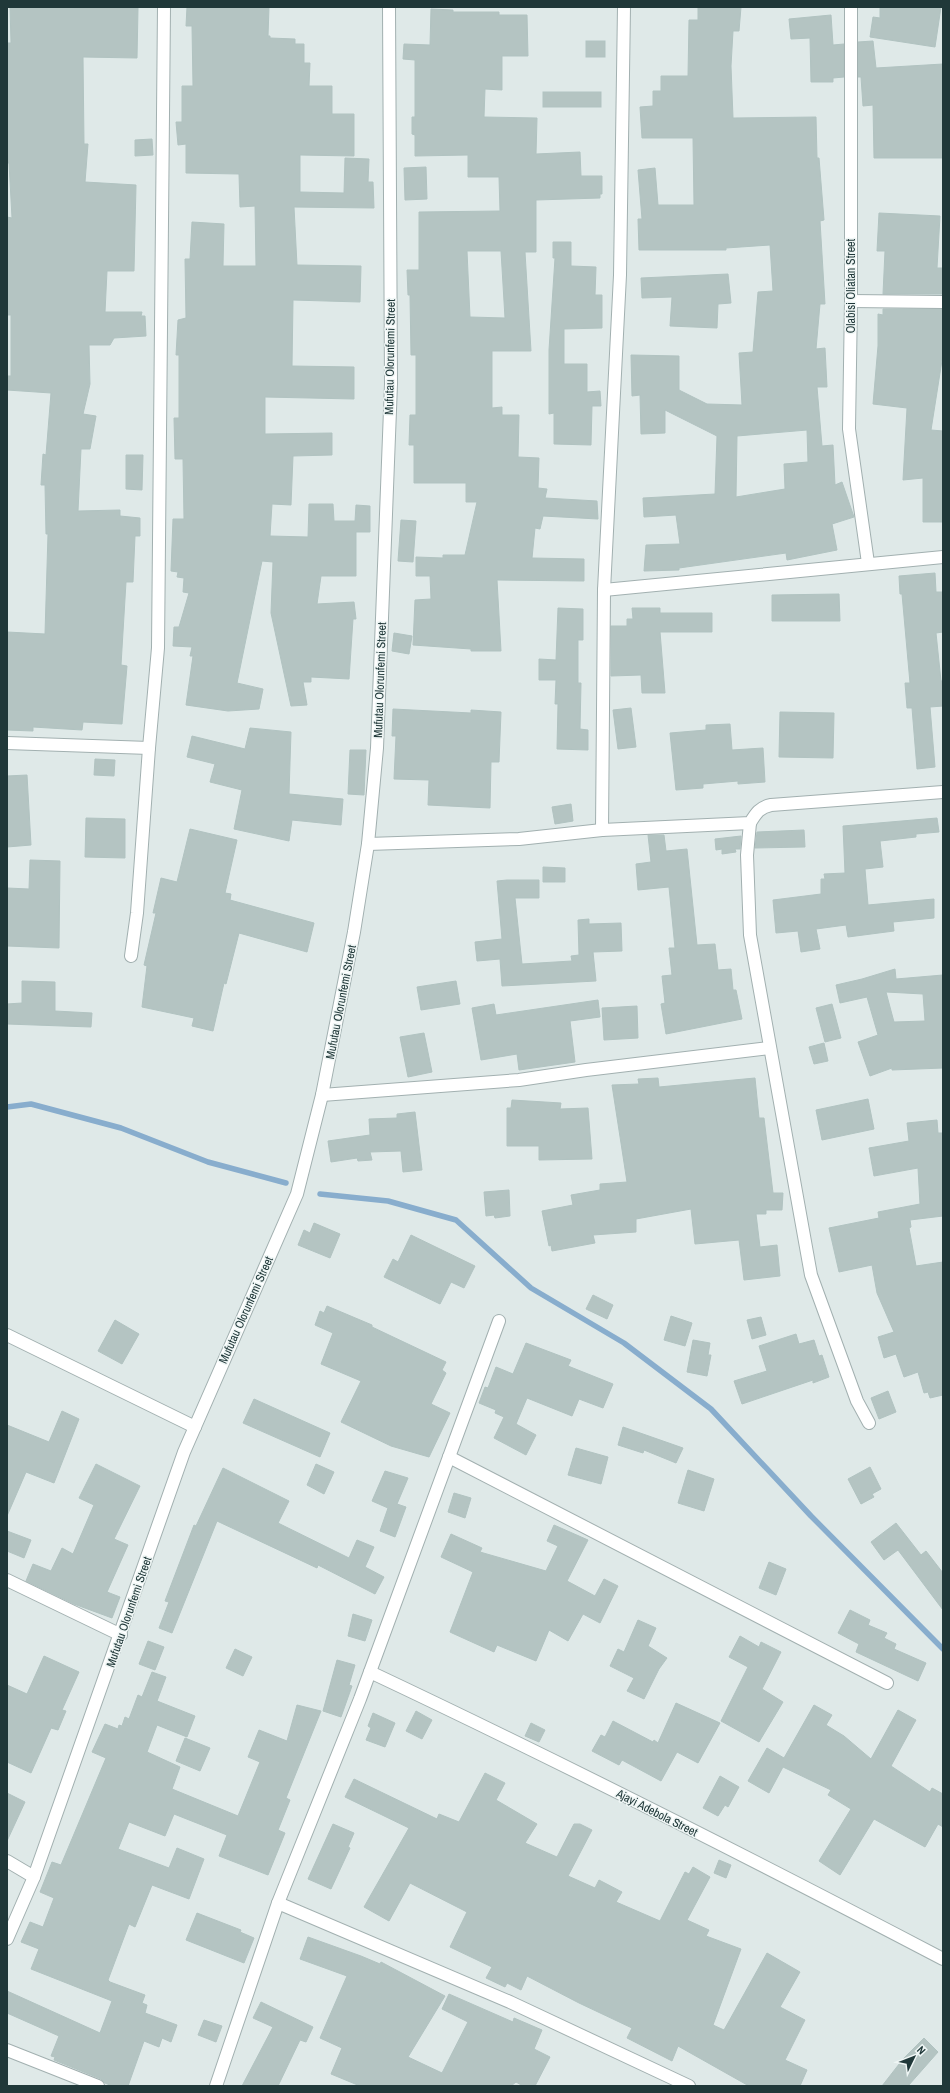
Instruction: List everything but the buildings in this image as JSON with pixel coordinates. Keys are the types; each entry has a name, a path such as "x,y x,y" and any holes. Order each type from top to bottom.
{"street":[{"path":"131,956 137,913 158,648 160,582 164,7"},
{"name":"Mufutau Olorunfemi Street","path":"7,1939 34,1877 121,1635 184,1452 297,1194 322,1095 354,932 368,844 377,748 391,384 389,7"},
{"path":"602,830 604,590 620,275 624,7"},
{"name":"Olabisi Oliatan Street","path":"851,7 851,301 849,429 868,563"},
{"path":"851,301 943,302"},
{"path":"604,590 943,556"},
{"path":"7,743 149,748"},
{"path":"869,1423 857,1401 811,1275 798,1212 786,1128 750,935 747,855 750,823 760,810 771,805 943,792"},
{"path":"368,844 519,839 602,830 750,823"},
{"path":"322,1095 519,1080 593,1069 770,1048"},
{"path":"216,2086 278,1903 370,1672 499,1321"},
{"path":"7,1335 195,1427"},
{"path":"449,1457 887,1683"},
{"path":"7,1580 121,1635"},
{"name":"Ajayi Adebola Street","path":"370,1672 466,1717 757,1863 943,1959"},
{"path":"7,1861 34,1877"},
{"path":"278,1903 510,2002 689,2086"},
{"path":"7,2050 98,2086"}],"waterway":[{"path":"7,1107 31,1104 121,1128 208,1162 286,1183"},
{"path":"320,1194 388,1201 456,1220 531,1288 624,1343 711,1409 811,1516 943,1649"}]}
